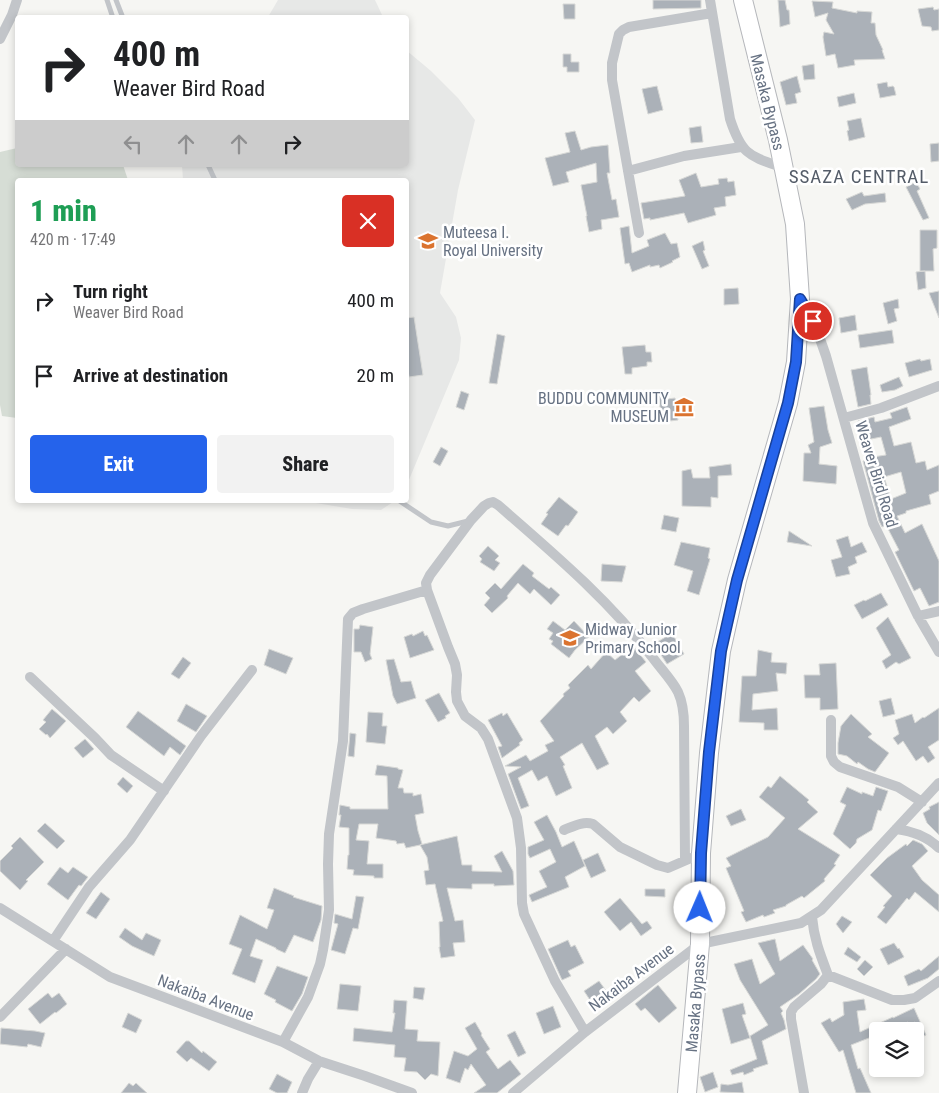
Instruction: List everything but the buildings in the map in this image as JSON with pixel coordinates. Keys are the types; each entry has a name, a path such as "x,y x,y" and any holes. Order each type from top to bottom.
{"highway":[{"name":"Masaka Bypass","path":"687,1093 700,944 693,857 709,752 721,651 737,580 788,403 796,362 800,299 795,224 778,140 743,0"}],"street":[{"path":"0,39 12,15 16,0"},
{"path":"710,0 730,120 734,132 741,147 755,157 784,168"},
{"path":"639,233 612,80 612,64 619,34 629,27 712,13"},
{"path":"628,171 684,156 741,147"},
{"name":"Weaver Bird Road","path":"800,299 819,336 873,523 918,616 939,652"},
{"path":"844,418 881,408 939,386"},
{"path":"564,830 588,822 593,824 620,847 657,865 668,868 693,857 683,707 677,692 635,634 563,561 493,502 489,503 471,520 430,575 426,583 427,590 455,664 457,701 465,716 481,728 488,739 517,818 522,860 522,903 524,914 555,981 585,1032"},
{"path":"283,1042 308,997 323,950 329,910 329,834 343,733 348,619 353,613 363,609 427,590"},
{"path":"918,616 939,610"},
{"path":"53,941 89,887 130,840 201,736 252,670"},
{"path":"30,677 111,755 164,791"},
{"path":"831,720 831,756 840,768 898,787 922,802"},
{"name":"Nakaiba Avenue","path":"513,1093 585,1032 700,944 801,922 812,917 821,910 939,783"},
{"path":"896,828 926,838 939,848"},
{"name":"Nakaiba Avenue","path":"0,908 110,976 283,1042 319,1061 412,1093"},
{"path":"812,917 818,950 828,975 892,1000 915,998 939,981"},
{"path":"0,1017 66,949"},
{"path":"804,1093 791,1012 828,975"},
{"path":"302,1093 319,1061"}],"lane":[{"path":"107,0 112,15"},
{"path":"116,0 122,15"},
{"path":"402,503 431,522 448,526 471,520"}],"shaded area":[{"path":"278,0 375,0 382,15 269,15"},
{"name":"Muteesa I. Royal University","path":"409,53 458,98 475,120 458,190 440,293 456,317 461,338 459,360 409,480 409,178 183,178 182,167 409,167"},
{"path":"15,148 15,167 124,167 127,178 15,178 15,418 2,416 0,405 0,152"},
{"path":"316,503 392,503 381,510 352,509"}],"place":[{"name":"Muteesa I. Royal University","path":"428,241"},
{"name":"BUDDU COMMUNITY MUSEUM","path":"684,407"},
{"name":"Midway Junior Primary School","path":"570,638"}],"district":[{"name":"SSAZA CENTRAL","path":"859,176"}],"route":[{"path":"700,908 701,853 709,752 721,651 737,580 788,403 796,362 800,299 813,321"}]}
